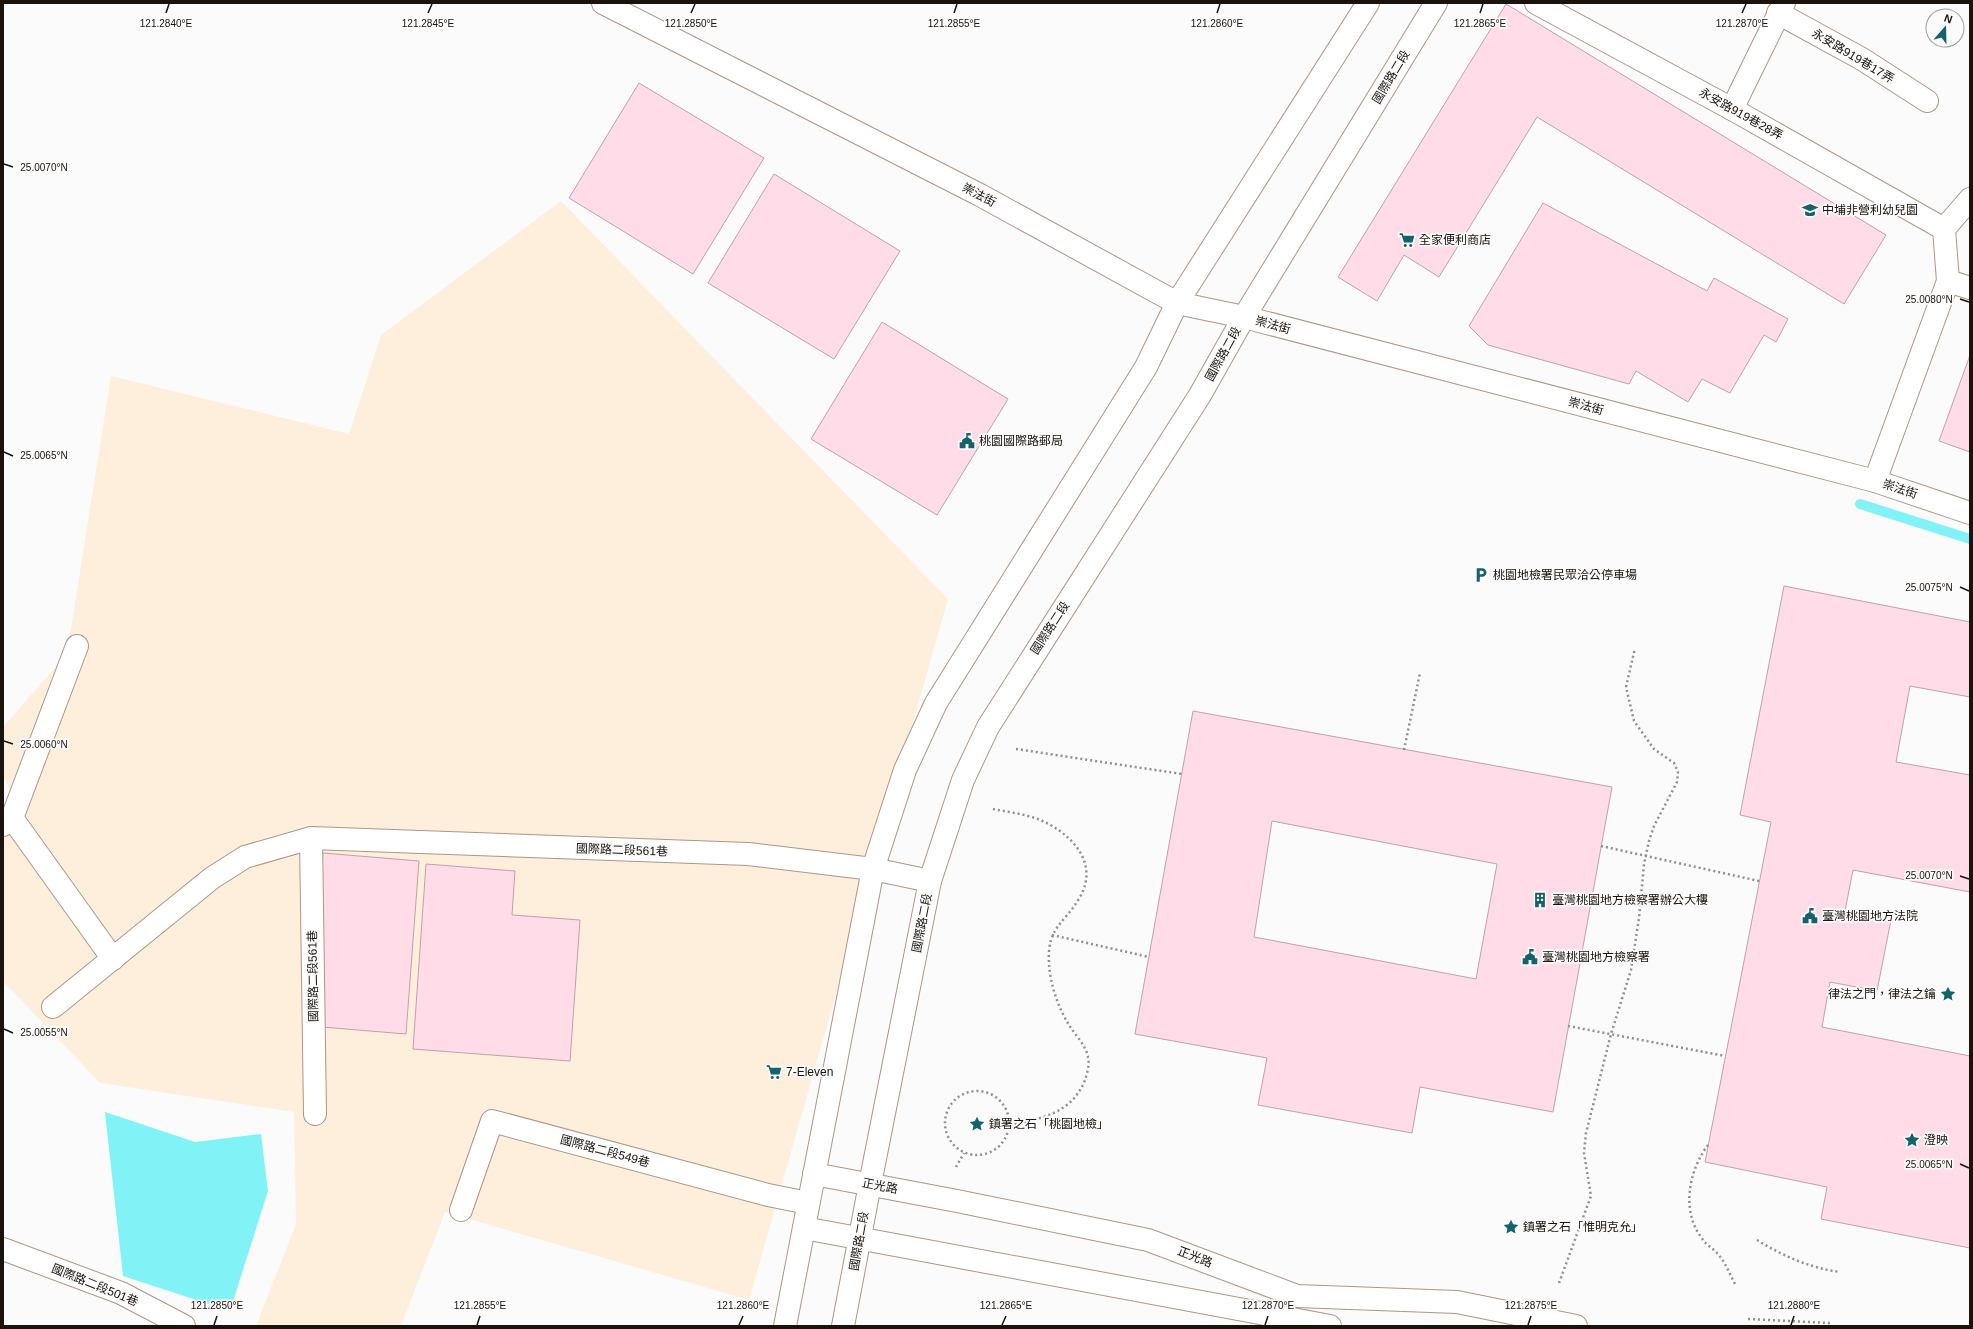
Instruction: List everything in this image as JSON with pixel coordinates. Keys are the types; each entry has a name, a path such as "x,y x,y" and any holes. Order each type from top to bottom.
{"street":[{"name":"崇法街","path":"603,3 980,195 1177,303 1244,317 1875,481 1970,513"},
{"path":"785,1326 873,870 904,770 936,703 1146,367 1177,303 1368,3"},
{"name":"國際路二段","path":"843,1326 930,881 963,780 988,727 1200,395 1244,317 1436,3"},
{"name":"永安路919巷28弄","path":"1536,3 1732,109 1944,229"},
{"path":"1732,109 1781,8"},
{"name":"永安路919巷17弄","path":"1781,8 1927,101"},
{"path":"1875,481 1948,281 1944,229 1970,199"},
{"path":"1948,281 1970,288"},
{"path":"77,646 8,821 113,959"},
{"name":"國際路二段561巷","path":"311,838 315,1114"},
{"name":"國際路二段561巷","path":"53,1007 212,878 245,857 311,838 748,854 873,870 930,881"},
{"name":"國際路二段549巷","path":"461,1210 492,1122 768,1195 808,1203"},
{"name":"正光路","path":"814,1174 1148,1240 1298,1296 1457,1302 1576,1326"},
{"path":"804,1228 1330,1326"},
{"name":"國際路二段501巷","path":"3,1248 121,1293 184,1326"}],"path":[{"path":"1559,1283 1591,1196 1584,1153 1585,1146 1611,1034 1631,970 1646,856 1654,826 1677,782 1678,772 1674,763 1654,749 1634,721 1626,687 1635,648"},
{"path":"1404,750 1420,674"},
{"path":"1016,749 1182,774"},
{"path":"993,809 1038,819 1060,832 1076,846 1086,864 1088,873 1086,884 1080,898 1058,925 1052,935 1049,947 1051,981 1060,1006 1088,1057 1088,1072 1077,1096 1059,1110 1049,1116 1008,1126"},
{"path":"1601,846 1759,881"},
{"path":"1052,935 1149,957"},
{"path":"1568,1026 1725,1056"},
{"path":"969,1092 991,1094 1000,1101 1006,1110 1009,1121 1003,1142 995,1150 985,1154 974,1156 964,1153 955,1148 949,1140 945,1130 944,1120 947,1110 952,1102 969,1092"},
{"path":"1708,1145 1697,1162 1692,1177 1690,1201 1693,1223 1706,1244 1720,1256 1735,1284"},
{"path":"956,1167 964,1153"},
{"path":"1757,1240 1777,1252 1802,1263 1824,1270 1840,1272"},
{"path":"1748,1319 1830,1323"}],"shaded area":[{"path":"561,201 948,599 749,1300 445,1212 401,1326 256,1326 296,1224 294,1112 100,1083 3,981 3,817 16,804 3,775 3,727 67,654 111,376 349,434 381,335"}],"water":[{"path":"105,1112 195,1142 261,1134 268,1191 230,1311 123,1276"}],"building":[{"path":"1506,4 1886,235 1844,304 1537,117 1439,277 1404,255 1377,301 1338,277"},
{"path":"639,83 764,158 693,274 569,198"},
{"path":"774,174 900,251 834,359 708,283"},
{"path":"1543,203 1707,291 1714,278 1788,319 1776,342 1764,335 1730,393 1702,379 1688,402 1636,371 1629,384 1488,345 1469,326"},
{"path":"882,322 1008,399 937,515 811,439"},
{"path":"1970,355 1970,452 1939,441"},
{"name":"臺灣桃園地方法院","path":"1784,586 1970,622 1970,697 1910,686 1896,762 1970,775 1970,892 1853,870 1845,911 1891,920 1877,991 1830,982 1822,1027 1970,1056 1970,1248 1821,1219 1827,1187 1705,1162 1771,822 1740,815"},
{"name":"臺灣桃園地方檢察署辦公大樓","path":"1193,711 1612,787 1553,1112 1420,1087 1412,1133 1258,1105 1267,1058 1135,1034","holes":["1272,821 1497,864 1476,979 1254,937"]},
{"path":"323,853 419,861 406,1034 310,1026"},
{"path":"426,864 515,871 512,915 580,920 570,1061 413,1049"}],"waterway":[{"path":"1860,504 1970,539"}],"place":[{"name":"中埔非營利幼兒園","path":"1810,210"},
{"name":"全家便利商店","path":"1407,240"},
{"name":"桃園國際路郵局","path":"967,441"},
{"name":"桃園地檢署民眾洽公停車場","path":"1481,575"},
{"name":"臺灣桃園地方檢察署辦公大樓","path":"1540,900"},
{"name":"臺灣桃園地方法院","path":"1810,916"},
{"name":"臺灣桃園地方檢察署","path":"1530,957"},
{"name":"律法之門，律法之鑰","path":"1948,994"},
{"name":"7-Eleven","path":"774,1072"},
{"name":"鎮署之石「桃園地檢」","path":"977,1124"},
{"name":"澄映","path":"1912,1140"},
{"name":"鎮署之石「惟明克允」","path":"1511,1227"}]}
